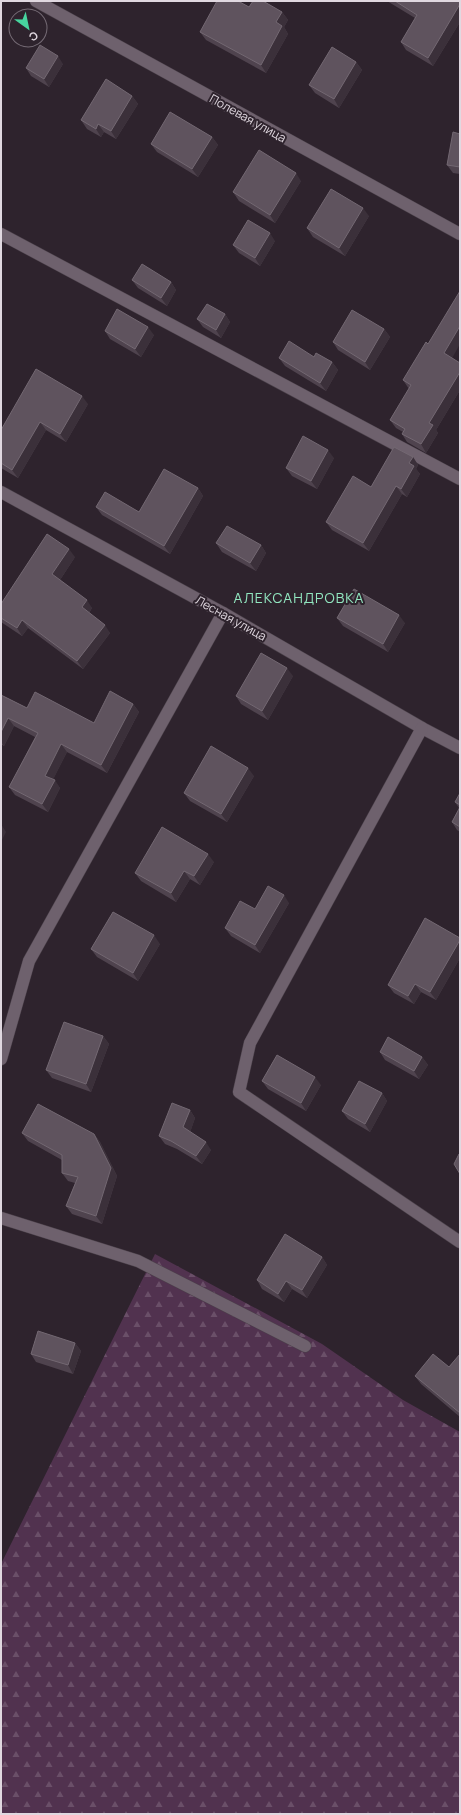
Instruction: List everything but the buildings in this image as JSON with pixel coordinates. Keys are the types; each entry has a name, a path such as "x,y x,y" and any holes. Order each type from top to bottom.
{"street":[{"name":"Полевая улица","path":"36,1 460,234"},
{"path":"1,234 460,479"},
{"name":"Лесная улица","path":"1,492 223,613 422,728 460,748"},
{"path":"1,1059 29,961 223,613"},
{"path":"422,728 250,1043 239,1092 460,1242"},
{"path":"1,1218 138,1261 304,1346"}],"green space":[{"path":"155,1254 322,1344 403,1400 460,1432 460,1814 1,1814 1,1564"}],"district":[{"name":"АЛЕКСАНДРОВКА","path":"299,597"}]}
